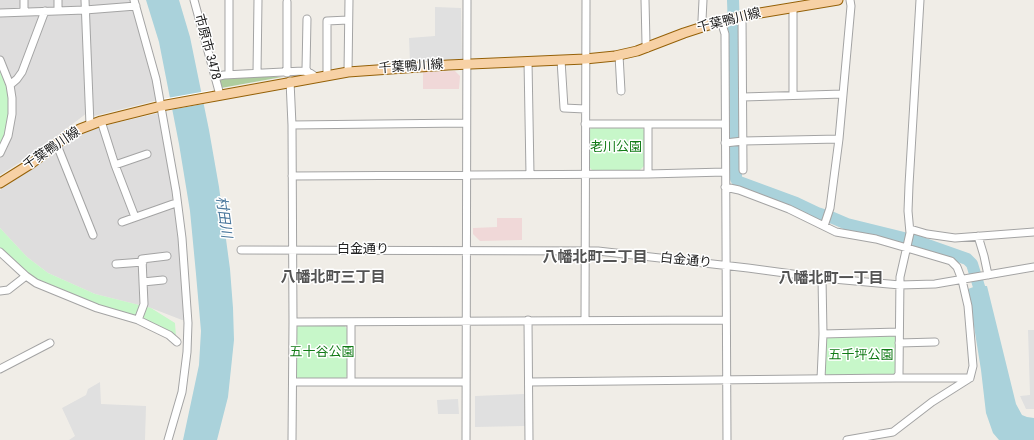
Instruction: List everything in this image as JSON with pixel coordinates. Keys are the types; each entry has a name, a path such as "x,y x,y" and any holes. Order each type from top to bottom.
{"main road":[{"name":"千葉鴨川線","path":"0,183 32,163 70,134 90,125 162,106 216,95 289,77 467,64 585,59 619,55 647,48 721,21 838,0"}],"street":[{"path":"24,0 24,12"},
{"path":"58,0 58,10"},
{"path":"85,0 90,125"},
{"name":"市原市 3478","path":"194,0 215,77 216,95"},
{"path":"229,0 229,74"},
{"path":"257,73 258,0"},
{"path":"348,0 348,72"},
{"path":"466,0 466,440"},
{"path":"585,320 586,0"},
{"path":"645,0 647,48"},
{"path":"703,0 702,20 704,26"},
{"path":"824,226 830,208 839,139 851,6 850,0"},
{"path":"896,378 899,374 900,285 910,231 908,192 920,0"},
{"path":"287,2 292,125 292,440"},
{"path":"0,12 85,10 135,3 162,106 182,238 188,323 187,352 182,392 168,440"},
{"path":"793,96 794,8"},
{"path":"10,85 18,79 22,72 45,11"},
{"path":"737,17 743,97 743,170"},
{"path":"307,19 306,69 312,75"},
{"path":"326,75 327,21 348,20"},
{"path":"721,21 725,34 724,124 727,440"},
{"path":"619,55 621,91"},
{"path":"0,60 10,85 12,98 12,114 8,136 0,153"},
{"path":"561,60 564,108 585,109"},
{"path":"528,61 530,174"},
{"path":"215,77 229,74 257,73 289,77"},
{"path":"743,97 843,94"},
{"path":"101,121 115,165 136,217"},
{"path":"292,125 466,123"},
{"path":"585,124 724,124"},
{"path":"648,124 648,174"},
{"path":"725,143 743,141 839,139"},
{"path":"57,145 93,235"},
{"path":"115,165 147,154"},
{"path":"292,176 648,174 725,172"},
{"path":"725,187 739,190 789,209 836,232 907,246 951,261 957,267 962,280 968,306 973,366 970,378 932,402 893,432 846,440"},
{"path":"122,222 173,204"},
{"path":"910,231 955,238 1034,232"},
{"path":"978,236 988,276 1034,267"},
{"name":"白金通り","path":"241,250 585,251 630,254 822,278 900,285 935,284 988,276"},
{"path":"1,255 36,283 97,308 138,320 169,335 177,342"},
{"path":"116,264 142,262 142,259 167,256"},
{"path":"138,320 144,304 142,262"},
{"path":"0,291 8,290 26,276"},
{"path":"821,379 823,334 822,278"},
{"path":"143,282 163,280"},
{"path":"528,320 529,440"},
{"path":"293,322 726,320"},
{"path":"351,322 351,382"},
{"path":"823,334 899,332"},
{"path":"899,343 935,342"},
{"path":"0,369 50,343"},
{"path":"529,382 970,378"},
{"path":"293,382 466,382"}],"shaded area":[{"path":"0,0 132,0 134,4 29,9 27,7 16,10 0,10"},
{"path":"435,7 461,8 462,59 410,63 409,38 435,36"},
{"path":"135,9 158,100 94,116 90,103 86,12"},
{"path":"83,12 87,113 33,154 0,175 0,158 4,153 13,89 24,73 46,15"},
{"path":"40,13 38,25 21,71 12,80 10,79 0,56 0,14"},
{"path":"455,71 460,76 459,89 423,89 423,72"},
{"path":"159,113 179,220 186,320 182,320 151,308 95,294 48,273 27,257 0,228 0,190 39,164 76,136 107,125"},
{"path":"497,218 522,218 522,240 480,241 473,234 473,228 497,227"},
{"path":"1028,330 1034,330 1034,409 1026,409 1020,396 1030,395"},
{"path":"100,382 101,404 146,406 145,440 69,440 75,436 62,408 86,395 88,389"},
{"path":"524,394 525,426 475,427 475,396"},
{"path":"458,399 459,414 438,414 437,400"}],"green space":[{"path":"0,64 10,89 10,108 7,133 0,148"},
{"path":"237,77 282,77 221,88 218,81 220,79"},
{"name":"老川公園","path":"640,126 644,130 644,166 640,170 592,170 588,166 588,131 593,127"},
{"path":"0,228 27,257 48,273 95,294 151,308 175,323 176,337 160,326 141,318 95,305 32,277 0,248"},
{"name":"五十谷公園","path":"299,325 344,325 347,329 347,376 343,380 300,380 296,376 296,329"},
{"name":"五千坪公園","path":"893,335 897,338 897,372 893,377 829,377 825,373 825,340 828,337"}],"water":[{"name":"村田川","path":"146,0 179,0 190,37 219,187 230,269 234,340 228,397 217,440 183,440 199,365 201,331 190,211 179,144 159,42"},
{"path":"976,286 987,286 1016,404 1022,415 1034,418 1034,440 999,440 993,433 986,413 981,370 968,289"}],"pier":[{"path":"212,90 214,102 164,111 162,99"}],"waterway":[{"path":"733,0 736,179 739,182 847,224 916,241 967,259 972,264 980,290"}],"district":[{"name":"八幡北町二丁目","path":"595,258"},
{"name":"八幡北町三丁目","path":"333,278"},
{"name":"八幡北町一丁目","path":"831,279"}]}
